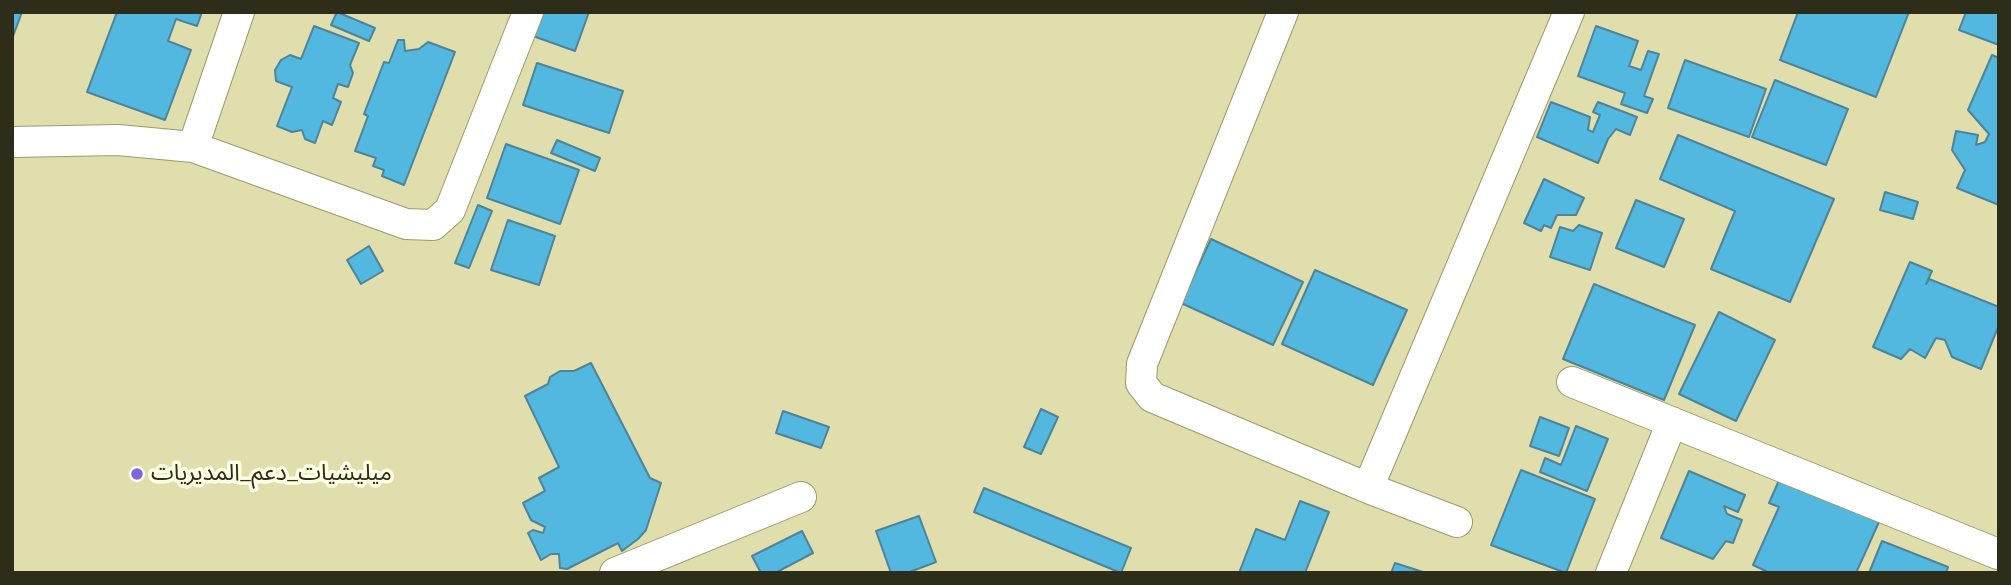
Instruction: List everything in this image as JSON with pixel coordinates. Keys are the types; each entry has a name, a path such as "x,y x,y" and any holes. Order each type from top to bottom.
{"street":[{"path":"193,147 239,12"},
{"path":"12,142 118,140 193,147 406,224 433,225 450,210 528,12"},
{"path":"1283,12 1142,365 1141,383 1152,397 1368,488 1457,522"},
{"path":"1368,488 1569,12"},
{"path":"1572,382 1998,553 1990,573"},
{"path":"1611,573 1672,422"},
{"path":"615,573 801,497"}],"building":[{"path":"12,12 22,12 12,39"},
{"path":"117,12 202,12 197,26 176,19 168,41 191,50 165,120 87,92"},
{"path":"337,12 375,28 369,41 331,25"},
{"path":"542,12 589,12 575,51 533,36"},
{"path":"1798,12 1909,12 1876,97 1780,60"},
{"path":"1966,12 1999,12 1999,45 1959,30"},
{"path":"314,26 359,43 350,65 353,73 348,87 338,84 333,98 341,102 332,125 323,121 315,143 305,139 302,130 292,132 277,126 292,87 276,81 275,70 281,60 290,55 301,59"},
{"path":"1596,26 1638,41 1629,66 1641,70 1648,51 1659,54 1644,96 1653,99 1647,113 1621,104 1625,93 1578,76"},
{"path":"398,40 404,40 405,51 419,49 428,42 455,52 404,185 382,176 384,170 373,166 376,158 355,151 368,116 364,114 384,62 389,63"},
{"path":"1992,55 1999,58 1999,205 1957,188 1965,170 1952,150 1956,131 1978,135 1976,145 1985,142 1989,134 1968,110"},
{"path":"1685,60 1766,89 1749,137 1668,108"},
{"path":"537,63 623,91 609,133 523,105"},
{"path":"1775,80 1848,109 1826,165 1752,137"},
{"path":"1551,102 1590,117 1588,130 1593,132 1600,115 1593,112 1598,102 1637,117 1630,135 1616,129 1608,139 1598,163 1537,137"},
{"path":"1678,135 1834,199 1790,302 1711,269 1735,211 1660,179"},
{"path":"557,140 600,158 595,171 551,153"},
{"path":"506,144 579,170 560,224 487,198"},
{"path":"1544,179 1584,198 1576,215 1557,215 1551,228 1544,225 1541,231 1524,223"},
{"path":"1885,192 1918,202 1913,219 1880,210"},
{"path":"1636,200 1684,219 1664,267 1616,248"},
{"path":"478,205 492,211 469,268 455,263"},
{"path":"508,220 555,236 539,285 491,270"},
{"path":"1579,225 1602,233 1590,270 1550,257 1560,227 1573,231"},
{"path":"1211,239 1303,282 1273,345 1181,303"},
{"path":"369,246 383,271 361,284 347,260"},
{"path":"1910,262 1932,271 1926,284 1929,279 1999,307 1999,325 1981,369 1952,357 1945,340 1936,338 1925,358 1910,349 1901,359 1873,347"},
{"path":"1315,270 1407,310 1373,385 1282,344"},
{"path":"1594,284 1695,325 1664,400 1563,359"},
{"path":"1719,312 1775,340 1736,421 1679,394"},
{"path":"591,363 650,478 661,483 646,530 638,539 622,551 618,543 567,569 560,568 559,554 551,554 541,560 528,533 533,530 543,533 545,527 531,520 523,503 545,491 539,478 559,467 525,396 548,384 550,377 560,371 574,371"},
{"path":"1041,409 1058,417 1041,454 1024,447"},
{"path":"783,411 829,427 821,448 776,433"},
{"path":"1540,417 1569,428 1559,456 1530,446"},
{"path":"1576,426 1608,439 1587,491 1540,472 1545,458 1561,465"},
{"path":"1521,470 1595,499 1566,573 1491,545"},
{"path":"1689,471 1745,495 1738,512 1724,506 1727,514 1742,520 1733,543 1726,541 1713,559 1661,538"},
{"path":"1780,478 1879,522 1856,573 1770,573 1753,565 1779,507 1769,503"},
{"path":"984,488 1131,548 1121,573 974,512"},
{"path":"1300,501 1329,512 1305,573 1239,573 1256,529 1285,540"},
{"path":"919,516 936,562 907,573 891,573 876,531"},
{"path":"802,531 813,553 775,573 761,573 752,556"},
{"path":"1882,541 1948,567 1946,573 1869,573"},
{"path":"1395,563 1426,573 1391,573"}],"place":[{"name":"ميليشيات_دعم_المديريات","path":"137,474"}]}
